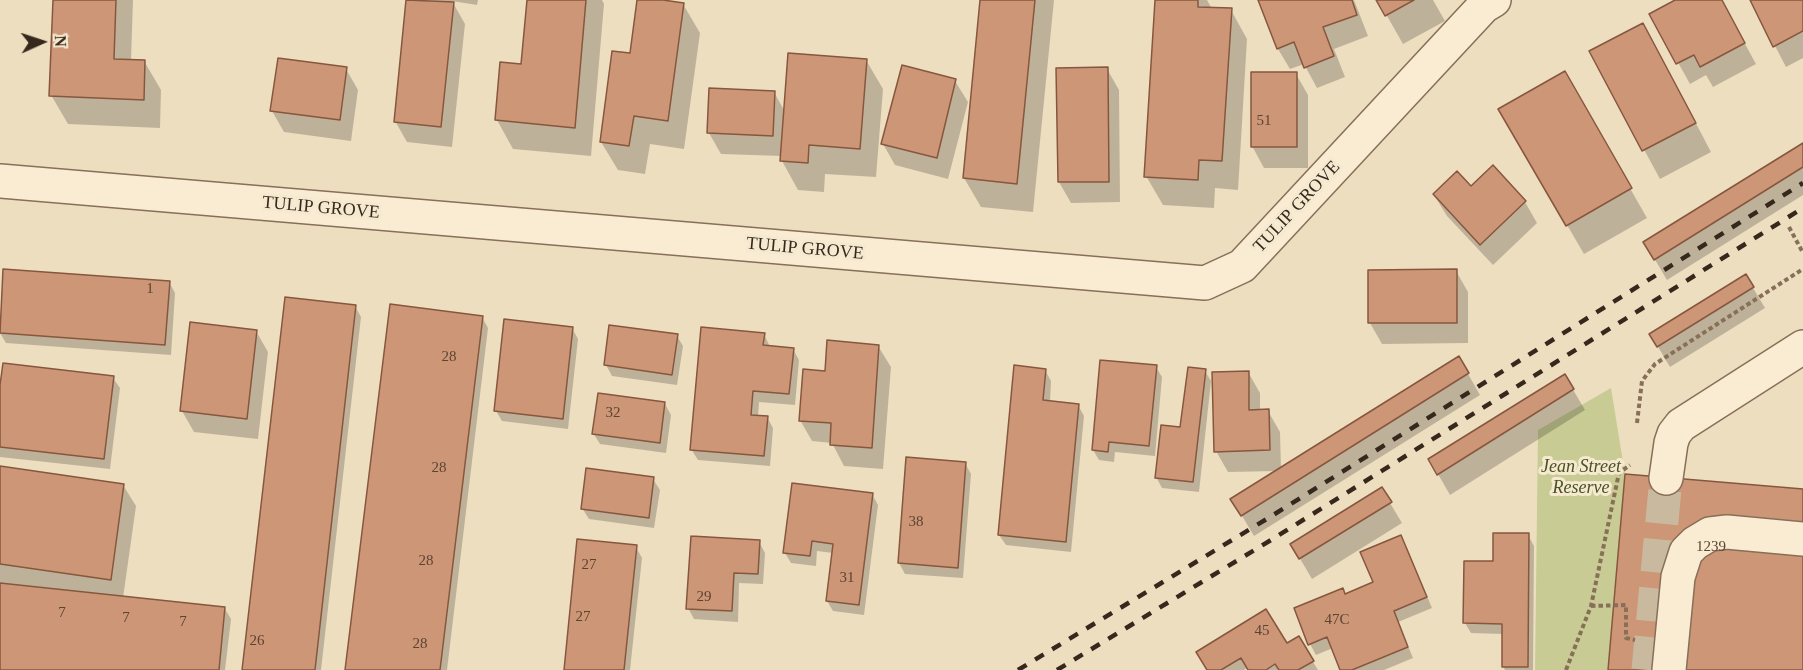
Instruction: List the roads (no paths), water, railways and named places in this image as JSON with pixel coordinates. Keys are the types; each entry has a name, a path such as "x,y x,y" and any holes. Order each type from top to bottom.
{"street":[{"name":"TULIP GROVE","path":"0,181 1205,283 1242,267 1484,6 1494,0"},
{"path":"1666,477 1671,443 1681,425 1803,347"},
{"path":"1669,670 1678,577 1686,552 1695,543 1710,534 1727,532 1803,539"}],"tunnel":[{"path":"1648,670 1666,478"}],"railway":[{"path":"1018,670 1270,517 1803,183"},
{"path":"1057,670 1271,540 1803,208"}],"park label":[{"name":"Jean Street Reserve","path":"1581,477"}]}
